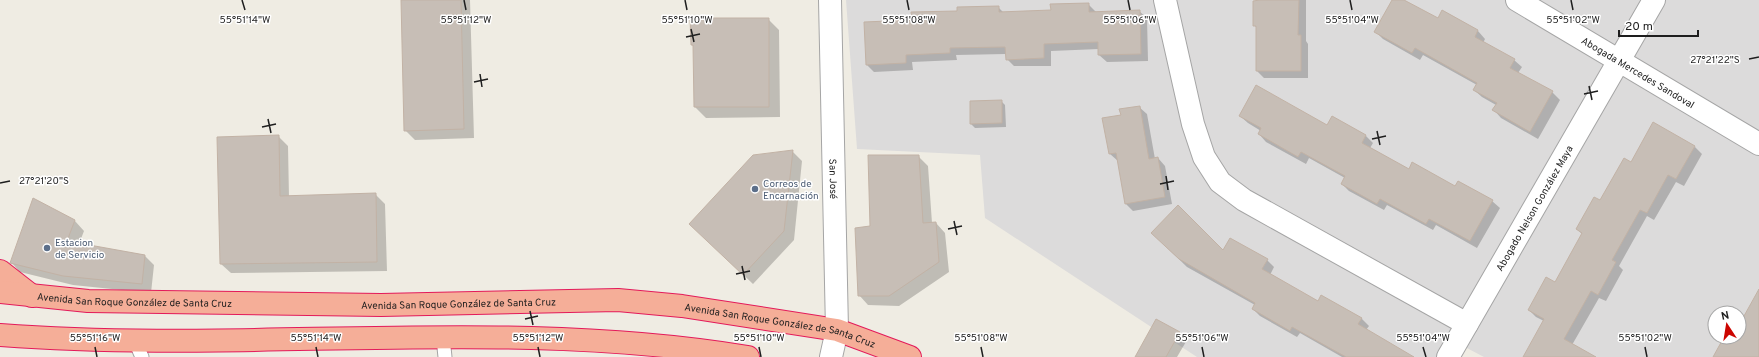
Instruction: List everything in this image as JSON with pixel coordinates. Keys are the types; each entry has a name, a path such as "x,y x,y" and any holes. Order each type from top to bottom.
{"highway":[{"path":"0,271 32,296"},
{"name":"Avenida San Roque González de Santa Cruz","path":"0,292 88,301 381,305 618,300 682,306 837,330 910,357"},
{"path":"0,334 138,348 444,347 522,336 649,343 748,357"}],"street":[{"name":"San José","path":"830,0 837,330 831,357"},
{"path":"1165,0 1193,124 1204,157 1220,182 1244,200 1467,324"},
{"name":"Abogada Mercedes Sandoval","path":"1517,0 1619,59 1759,144"},
{"name":"Abogado Nelson González Maya","path":"1448,357 1654,0"}],"shaded area":[{"path":"846,0 1759,0 1759,357 1484,357 1463,346 1457,357 1197,357 985,218 980,155 857,149"}],"building":[{"path":"401,0 461,0 464,129 404,131"},
{"path":"1299,0 1298,35 1301,35 1301,71 1256,71 1256,26 1253,26 1253,1"},
{"path":"1392,0 1404,0 1438,18 1442,10 1478,30 1475,37 1515,59 1510,68 1553,91 1530,132 1492,110 1497,103 1473,90 1477,83 1415,48 1412,53 1374,32"},
{"path":"1089,3 1089,12 1140,10 1141,54 1098,55 1098,42 1044,44 1044,58 1006,60 1005,47 950,48 950,53 906,55 906,63 866,65 864,22 912,20 911,12 957,11 957,7 999,6 999,12 1051,10 1050,4"},
{"path":"690,18 769,18 769,107 694,107 693,45 691,45"},
{"path":"1256,85 1327,125 1332,116 1366,135 1362,143 1409,169 1412,162 1455,186 1458,181 1493,200 1470,241 1429,219 1426,224 1380,199 1377,204 1341,184 1345,176 1301,152 1298,157 1258,134 1261,128 1239,116"},
{"path":"1002,100 1002,123 970,124 970,101"},
{"path":"1140,106 1149,159 1158,157 1165,197 1125,204 1116,153 1109,154 1102,118 1121,115 1119,109"},
{"path":"1653,122 1695,146 1676,179 1668,175 1647,213 1640,210 1612,260 1616,262 1598,295 1591,291 1564,339 1596,357 1523,357 1544,319 1528,310 1546,277 1555,282 1582,233 1576,229 1594,197 1600,200 1624,158 1631,162"},
{"path":"279,135 280,196 376,193 377,262 220,264 217,137"},
{"name":"Correos de Encarnación","path":"793,150 784,231 743,275 689,224 753,155"},
{"path":"868,155 919,155 923,223 936,222 939,262 889,296 858,296 855,228 870,226"},
{"path":"33,198 75,220 67,241 145,255 142,284 63,276 10,263"},
{"path":"1178,205 1223,250 1230,238 1268,259 1262,269 1318,301 1321,295 1362,318 1358,324 1414,357 1346,357 1292,327 1290,331 1252,309 1255,303 1179,259 1151,233"},
{"path":"1759,289 1759,357 1713,357 1720,345 1747,345 1747,311"},
{"path":"1156,319 1180,332 1166,357 1135,357"}],"place":[{"name":"Correos de Encarnación","path":"755,189"},
{"name":"Estacion de Servicio","path":"47,248"}]}
